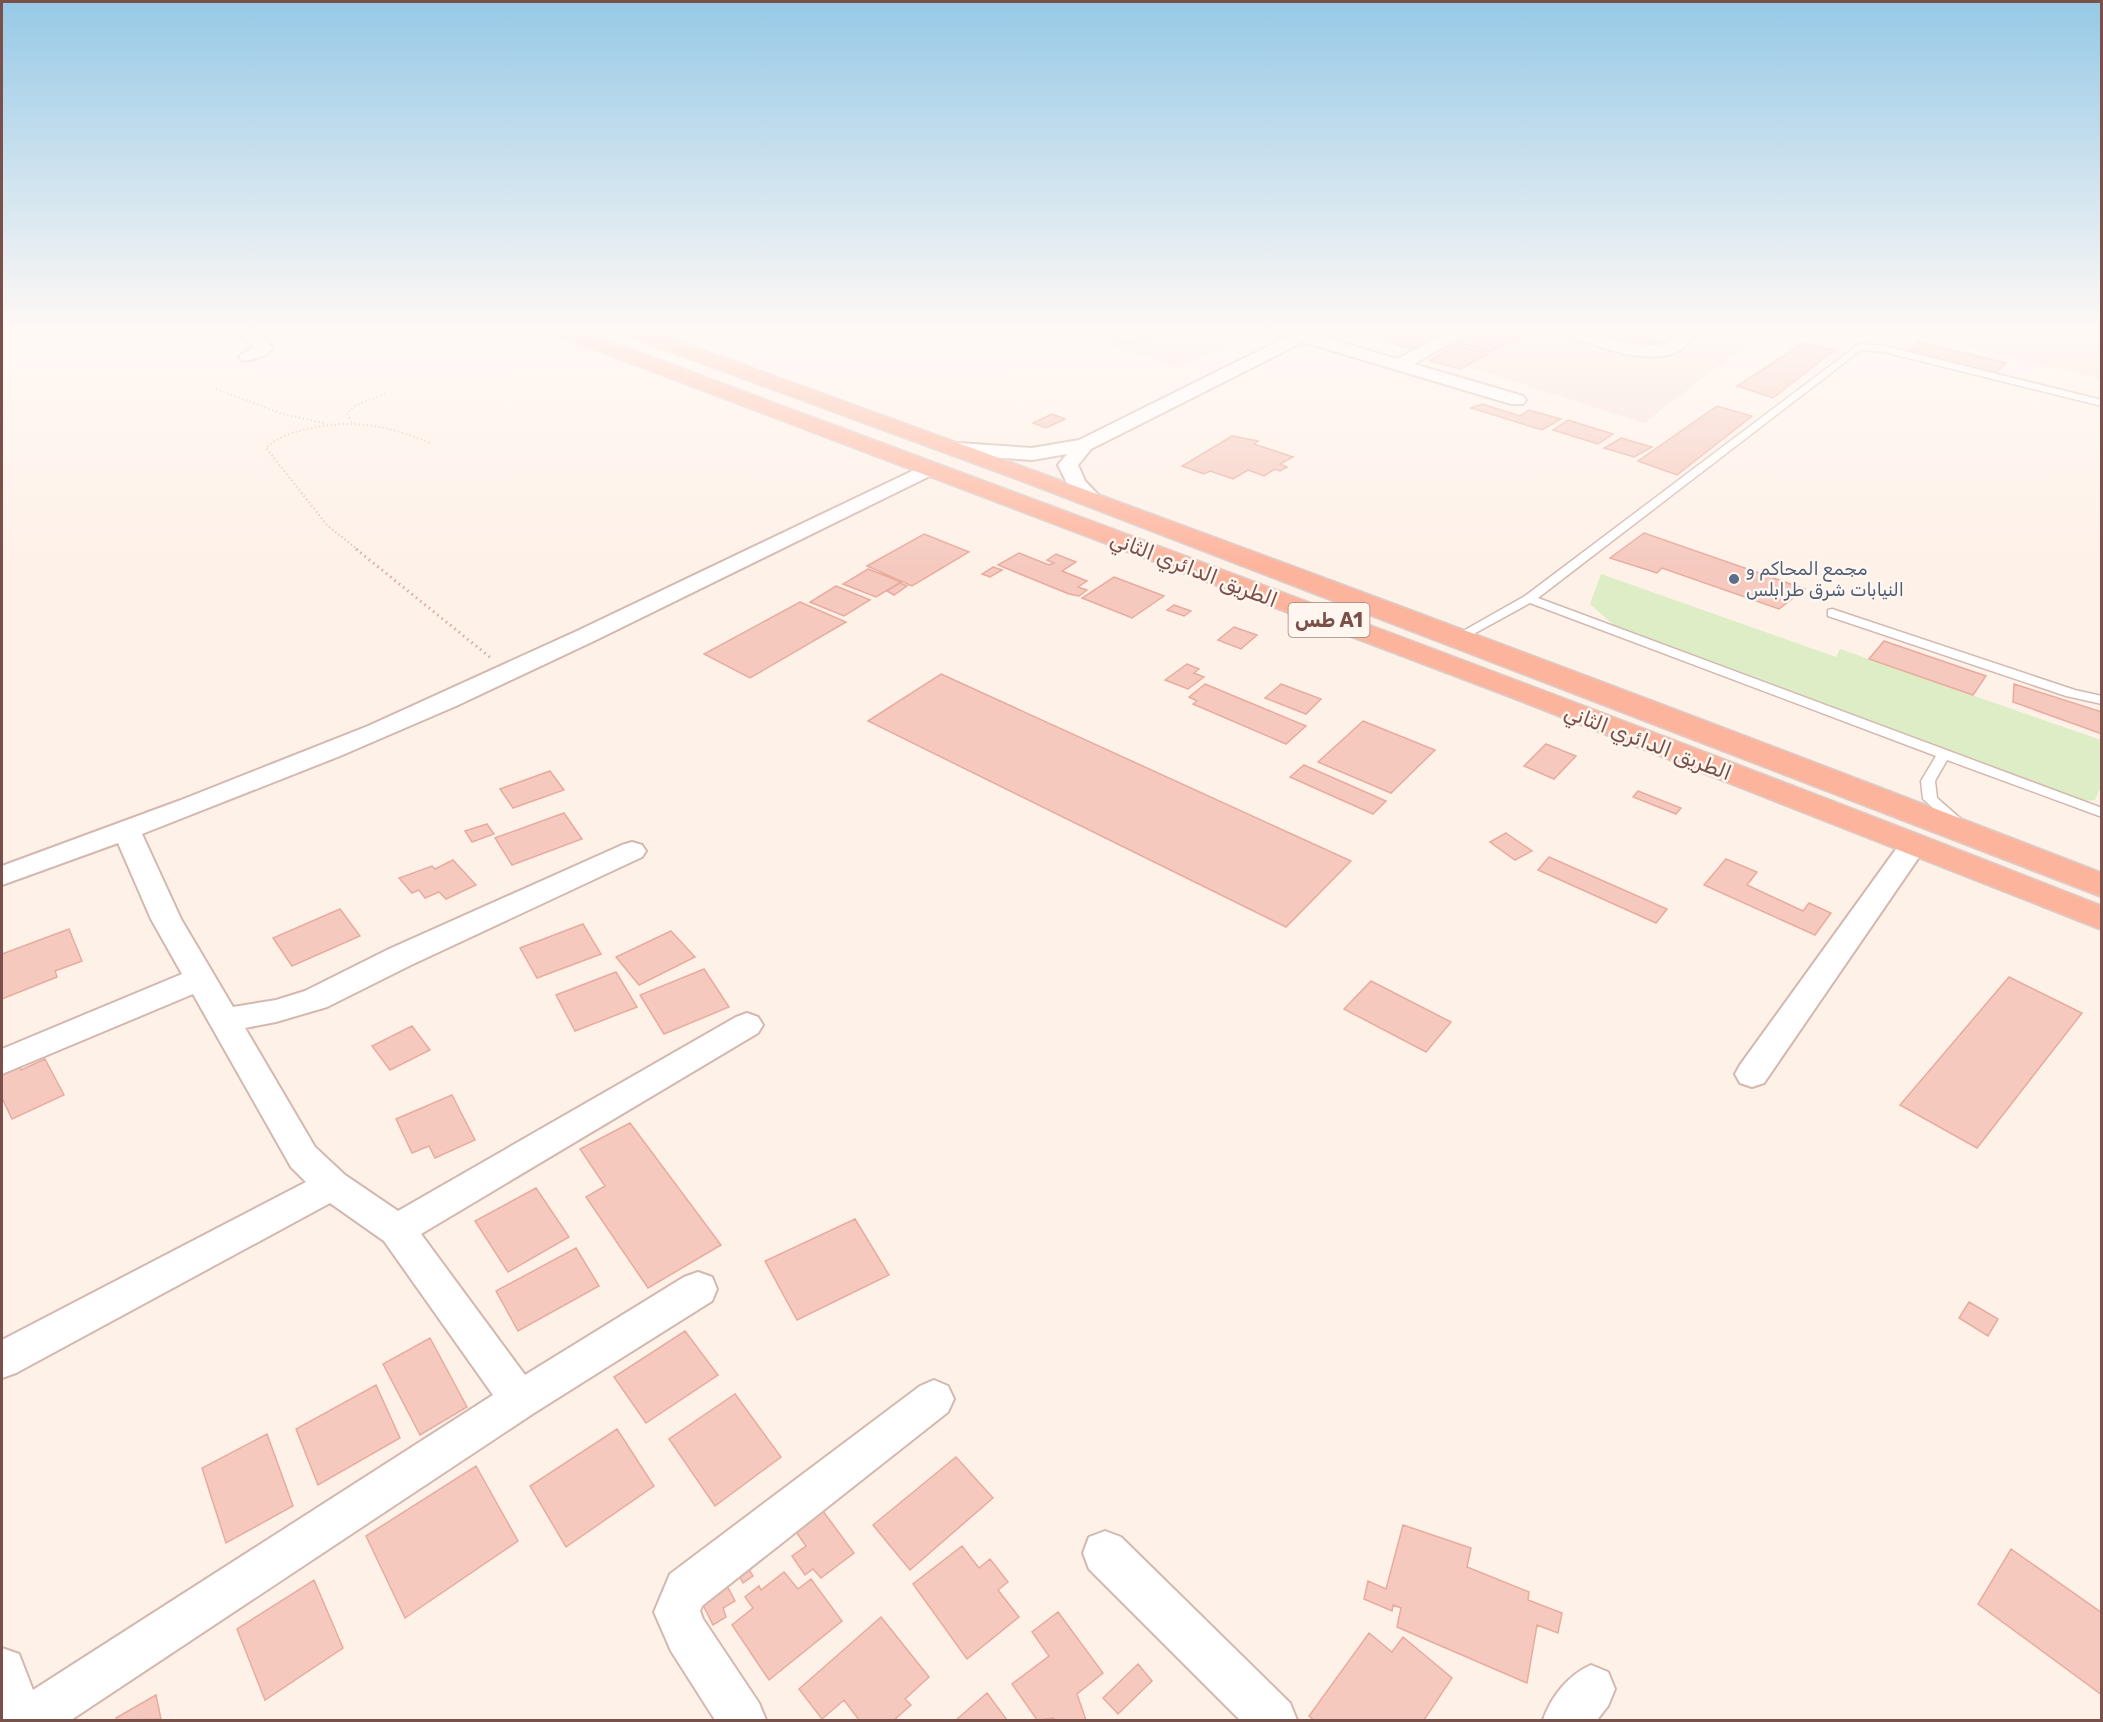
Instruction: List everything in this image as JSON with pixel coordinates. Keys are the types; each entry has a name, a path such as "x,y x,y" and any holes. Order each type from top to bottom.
{"highway":[{"name":"الطريق الدائري الثاني","path":"763,407 929,468 1914,844 2102,920"},
{"path":"834,407 958,449"},
{"name":"الطريق الدائري الثاني","path":"843,407 1093,500 2102,886"}],"street":[{"path":"958,449 1032,454 1084,445 1159,407"},
{"path":"1084,445 1068,465 1076,483 1093,500"},
{"path":"2,876 128,832 377,730 508,672 929,468"},
{"path":"128,832 166,920 303,1157 332,1185 397,1230 520,1400"},
{"path":"1752,1074 1914,844"},
{"path":"223,1020 276,1011 316,999 400,957 632,851"},
{"path":"2,1062 199,979"},
{"path":"397,1230 747,1025"},
{"path":"2,1360 332,1185"},
{"path":"29,1720 520,1400 698,1289"},
{"path":"742,1720 687,1635 677,1612 686,1590 934,1399"},
{"path":"1105,1553 1273,1720"},
{"path":"2,1671 21,1720"}],"lane":[{"path":"1455,639 1529,599 1780,407"},
{"path":"1529,599 2102,813"},
{"path":"1832,613 2071,693 2102,700"},
{"path":"1944,754 1928,781 1930,799 1974,836"}],"path":[{"path":"265,407 310,422 351,422 396,428 430,443"},
{"path":"351,422 347,413 353,407"},
{"path":"328,423 275,438 266,448 327,525 508,672"}],"shaded area":[{"path":"1595,407 1664,407 1644,423"}],"green space":[{"path":"1601,574 1836,657 1840,649 2101,740 2101,786 2095,800 2082,801 1618,629 1590,604"}],"building":[{"path":"1493,407 1520,416 1529,410 1561,419 1542,430 1471,408"},
{"path":"1715,407 1752,416 1677,475 1638,461"},
{"path":"1052,414 1065,419 1046,428 1033,423"},
{"path":"1568,420 1613,434 1598,444 1553,430"},
{"path":"1232,436 1258,441 1254,444 1293,457 1280,464 1287,467 1280,471 1275,469 1264,476 1248,470 1233,479 1210,471 1204,474 1182,466"},
{"path":"1621,438 1652,447 1634,457 1604,448"},
{"path":"1644,533 1805,589 1779,609 1662,568 1657,573 1610,558"},
{"path":"924,534 969,552 912,586 867,566"},
{"path":"1019,553 1049,565 1054,563 1047,560 1056,554 1076,562 1062,571 1087,581 1078,587 1087,590 1079,596 1069,594 998,565"},
{"path":"993,567 1002,570 990,577 982,574"},
{"path":"868,569 901,582 876,597 843,584"},
{"path":"1114,577 1164,596 1132,618 1082,598"},
{"path":"900,583 907,586 894,595 887,591"},
{"path":"836,586 870,600 844,616 810,602"},
{"path":"800,602 846,622 750,678 704,654"},
{"path":"1174,605 1191,611 1184,616 1167,610"},
{"path":"1234,627 1257,635 1241,649 1218,640"},
{"path":"1884,641 1986,676 1973,695 1869,659"},
{"path":"1187,664 1199,669 1194,673 1204,677 1188,689 1165,680"},
{"path":"941,674 1351,861 1286,927 868,721"},
{"path":"1205,684 1306,726 1286,744 1193,704 1197,701 1189,697"},
{"path":"1281,684 1321,699 1306,714 1265,698"},
{"path":"2014,684 2102,712 2102,734 2013,702"},
{"path":"1363,721 1435,750 1391,793 1318,762"},
{"path":"1546,744 1576,756 1554,779 1524,766"},
{"path":"1304,765 1386,801 1373,814 1290,777"},
{"path":"550,771 564,790 513,808 500,789"},
{"path":"1638,791 1681,808 1676,814 1633,797"},
{"path":"564,813 582,839 512,865 495,838"},
{"path":"487,824 494,834 472,842 465,831"},
{"path":"1506,833 1532,851 1515,860 1490,842"},
{"path":"1549,857 1667,909 1656,923 1538,870"},
{"path":"1726,859 1757,872 1747,885 1803,911 1809,903 1831,913 1815,935 1704,885"},
{"path":"453,860 476,885 446,899 439,892 425,898 419,890 412,893 399,878 432,866 435,869"},
{"path":"340,909 360,936 292,966 273,938"},
{"path":"583,924 601,954 537,978 520,948"},
{"path":"69,929 82,961 55,971 57,977 2,999 2,954"},
{"path":"671,931 695,957 639,985 616,957"},
{"path":"704,969 729,1007 664,1034 640,995"},
{"path":"616,972 637,1007 575,1031 556,995"},
{"path":"2009,977 2082,1013 1977,1148 1900,1105"},
{"path":"1371,981 1451,1022 1426,1052 1344,1009"},
{"path":"412,1026 430,1050 390,1070 372,1046"},
{"path":"45,1059 64,1095 12,1119 2,1098 2,1072 19,1064 21,1070"},
{"path":"452,1095 475,1140 435,1158 429,1146 412,1153 396,1119"},
{"path":"630,1123 721,1245 648,1288 586,1197 605,1186 580,1149"},
{"path":"536,1188 569,1237 508,1272 475,1221"},
{"path":"855,1219 889,1275 797,1320 765,1261"},
{"path":"576,1248 599,1286 518,1331 496,1291"},
{"path":"1969,1302 1998,1319 1988,1336 1959,1318"},
{"path":"685,1331 718,1375 646,1423 614,1377"},
{"path":"430,1338 467,1407 420,1435 383,1364"},
{"path":"376,1385 400,1438 318,1485 296,1429"},
{"path":"735,1394 781,1457 715,1506 669,1439"},
{"path":"617,1429 654,1486 566,1547 530,1486"},
{"path":"267,1434 293,1506 226,1543 202,1468"},
{"path":"956,1457 993,1498 910,1570 873,1525"},
{"path":"476,1466 518,1541 405,1618 366,1536"},
{"path":"814,1499 854,1553 821,1578 813,1569 805,1575 792,1556 806,1546 787,1519"},
{"path":"1403,1525 1471,1548 1467,1567 1529,1592 1528,1600 1562,1613 1558,1633 1537,1625 1527,1683 1397,1627 1401,1608 1393,1605 1392,1611 1364,1599 1368,1581 1386,1589"},
{"path":"962,1546 979,1568 990,1559 1008,1582 998,1590 1019,1617 967,1659 913,1584"},
{"path":"2011,1549 2102,1613 2102,1695 1978,1604"},
{"path":"733,1564 747,1566 753,1576 743,1583"},
{"path":"784,1572 798,1589 811,1579 842,1621 769,1680 732,1625 753,1608 745,1597 759,1586 761,1590"},
{"path":"723,1578 735,1601 723,1608 726,1617 713,1625 698,1595"},
{"path":"314,1580 343,1648 265,1700 237,1629"},
{"path":"1058,1612 1103,1673 1077,1694 1086,1720 1055,1720 1053,1718 1037,1720 1012,1684 1049,1656 1032,1632"},
{"path":"881,1617 929,1677 905,1699 911,1705 894,1720 859,1720 844,1700 822,1719 799,1689"},
{"path":"1369,1633 1392,1652 1403,1637 1452,1678 1424,1720 1314,1720 1309,1716"},
{"path":"1138,1664 1152,1681 1118,1714 1103,1698"},
{"path":"987,1693 1007,1720 956,1720"},
{"path":"156,1695 161,1719 116,1720 116,1718"}],"place":[{"name":"مجمع المحاكم و النيابات شرق طرابلس","path":"1734,579"}]}
